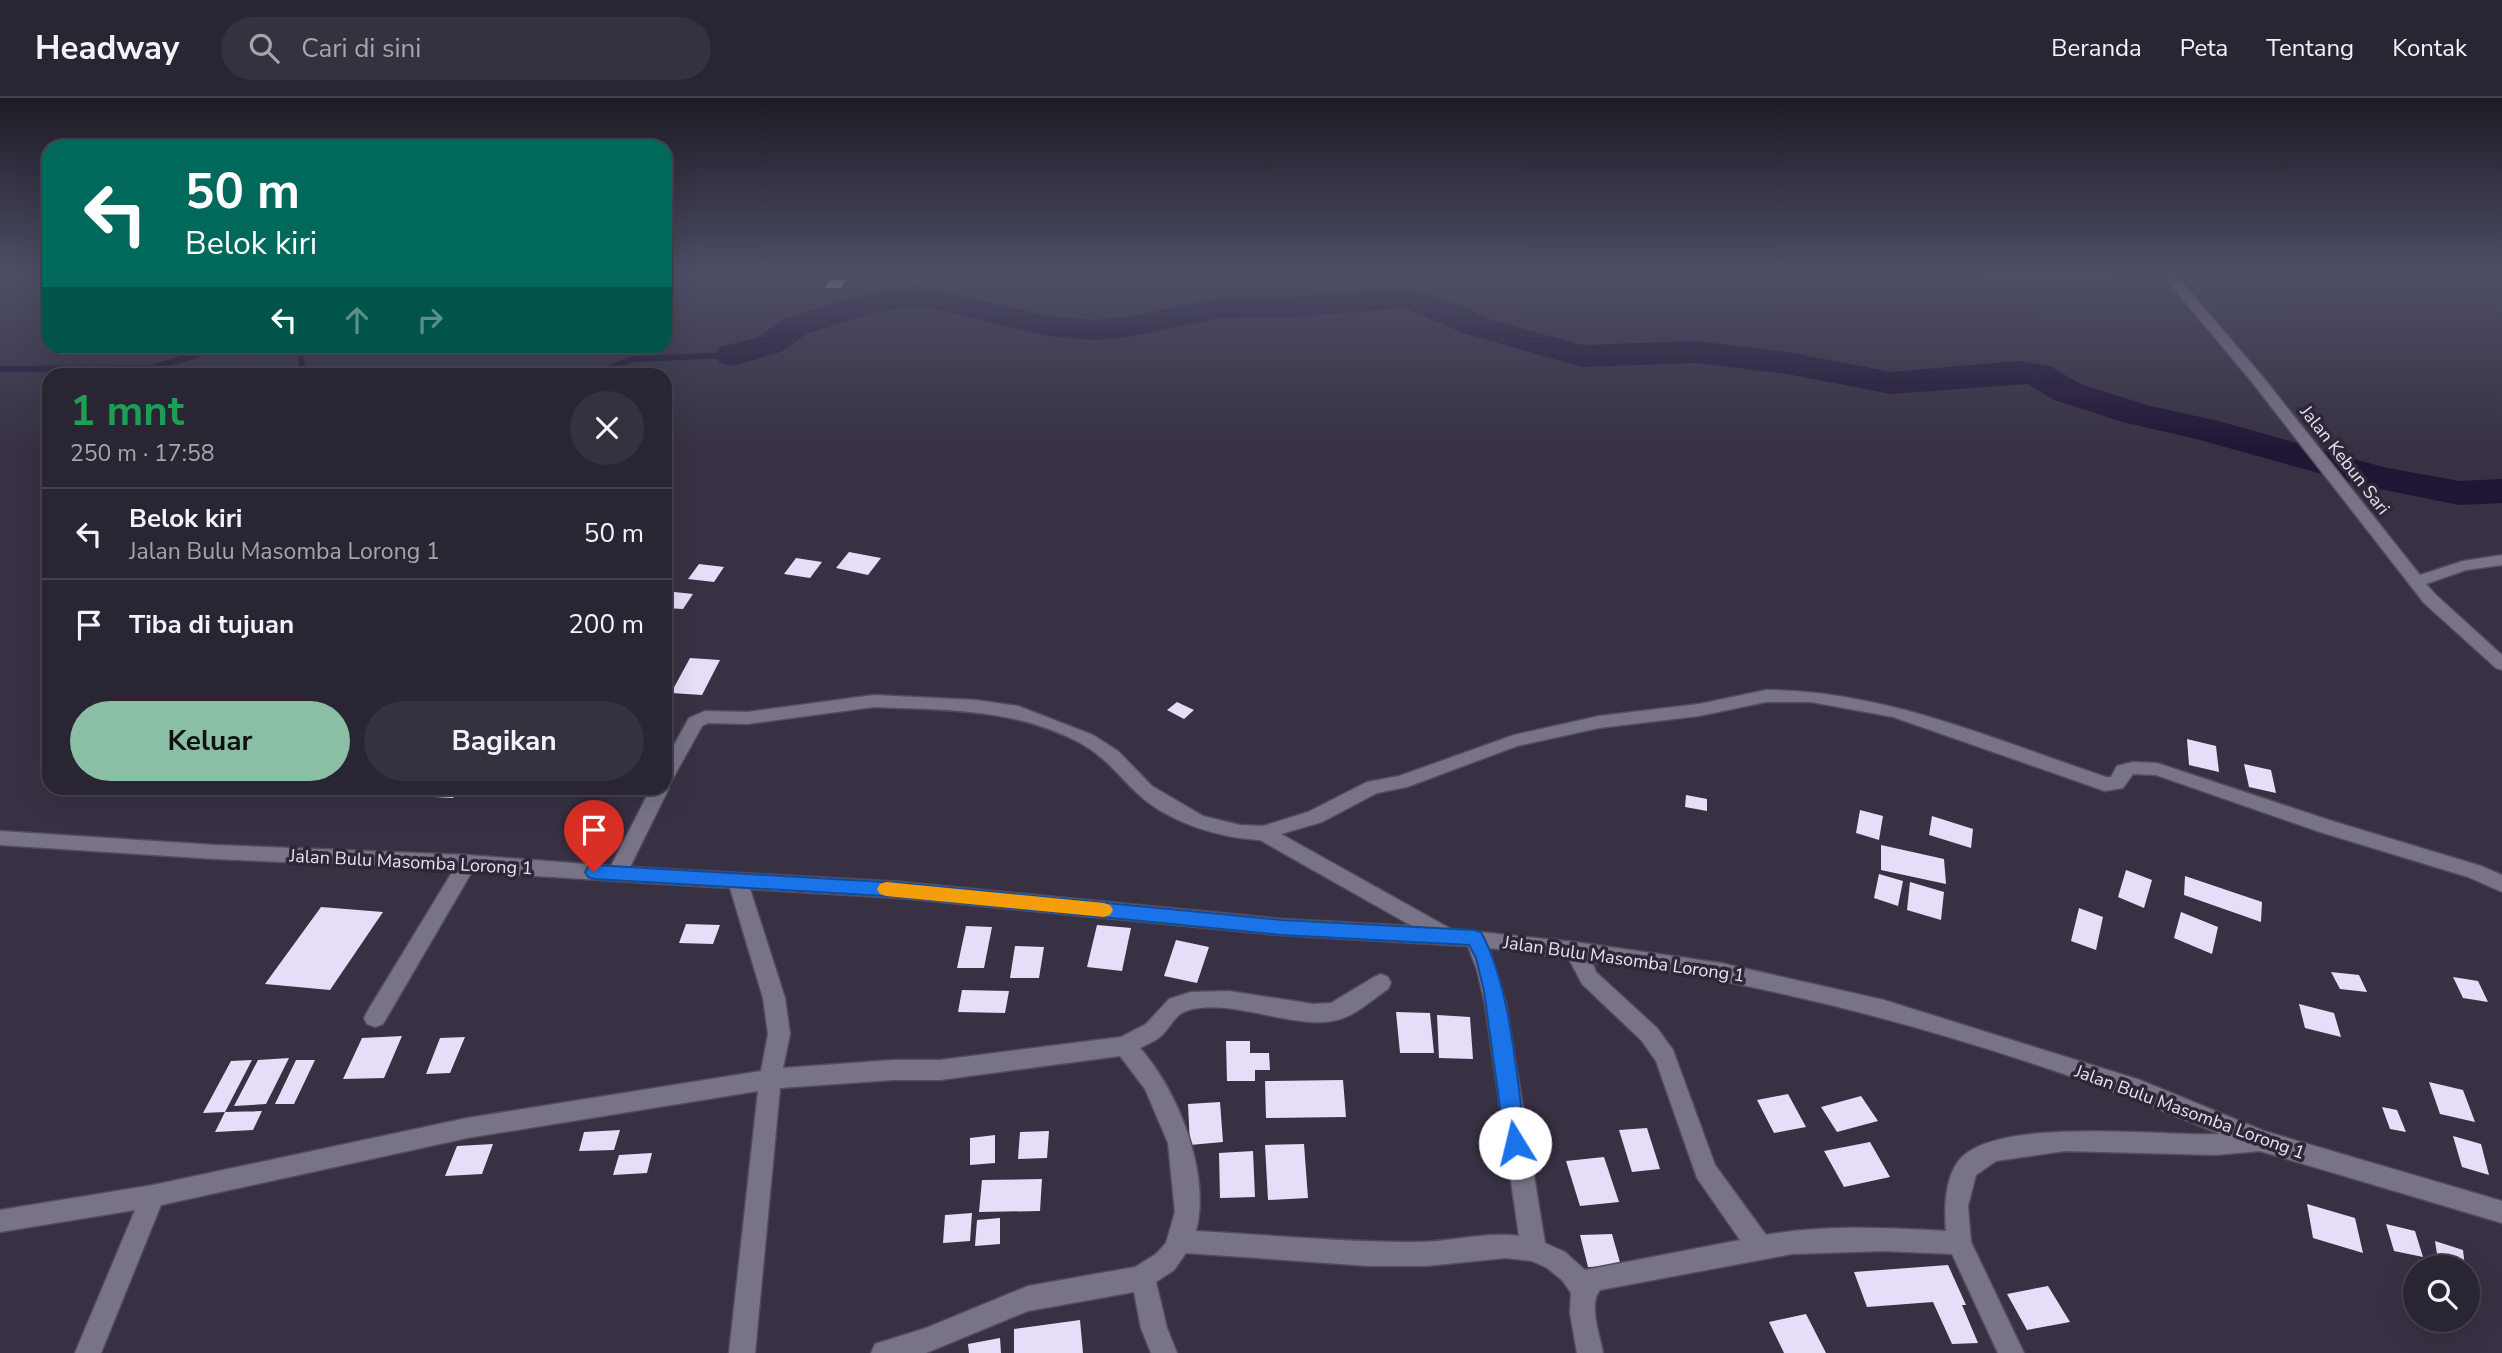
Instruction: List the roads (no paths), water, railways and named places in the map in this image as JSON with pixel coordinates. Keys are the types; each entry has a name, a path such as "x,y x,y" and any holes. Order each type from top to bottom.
{"street":[{"name":"Jalan Kebun Sari","path":"2218,331 2430,599 2502,664"},
{"path":"2416,582 2463,566 2502,560"},
{"path":"672,764 695,722 705,717 747,719 874,701 1012,710 1087,739 1112,755 1146,791 1198,822 1240,832 1263,833 1315,817 1373,787 1402,782 1514,741 1599,722 1699,710 1766,696 1811,696 1895,712 2105,784 2117,783 2123,771 2133,768 2157,769 2327,827 2474,871 2502,884"},
{"path":"617,873 656,795"},
{"path":"1263,833 1448,937"},
{"name":"Jalan Bulu Masomba Lorong 1","path":"0,838 215,852 468,862 901,890 1282,928 1474,937 1575,950 1721,972 1884,1009 2140,1090 2261,1141 2502,1212"},
{"path":"375,1018 468,862"},
{"path":"737,880 774,998 779,1034 770,1079 742,1353"},
{"path":"1474,937 1485,958 1493,991 1534,1250"},
{"path":"1575,950 1589,978 1649,1034 1665,1057 1705,1170 1760,1246"},
{"path":"0,1221 153,1196 467,1128 770,1079 893,1070 940,1070 1124,1046 1154,1030 1177,1005 1191,1002 1229,1000 1313,1013 1335,1012 1381,983"},
{"path":"884,1353 908,1348 1001,1309 1046,1294 1117,1283 1143,1276 1166,1262 1179,1241 1188,1217 1180,1140 1169,1113 1147,1075 1134,1055 1124,1046"},
{"path":"2011,1353 1959,1242 1956,1206 1966,1170 1977,1159 1993,1151 2065,1141 2216,1145 2261,1141"},
{"path":"88,1353 153,1196"},
{"path":"1590,1353 1582,1302 1584,1290 1593,1279 1792,1242 1884,1239 1959,1242"},
{"path":"1179,1241 1369,1254 1426,1254 1506,1246 1534,1250 1556,1260 1571,1272 1584,1290"},
{"path":"1143,1276 1154,1328 1164,1353"}],"waterway":[{"path":"733,355 769,345 790,331"},
{"path":"1491,331 1582,356 1696,352 1787,363 1891,383 2019,372 2037,374 2067,392 2136,414 2208,430 2379,478 2459,493 2502,491"},
{"path":"151,368 199,354"},
{"path":"300,354 302,368"},
{"path":"609,368 632,359 733,355"},
{"path":"0,369 42,369"}]}
